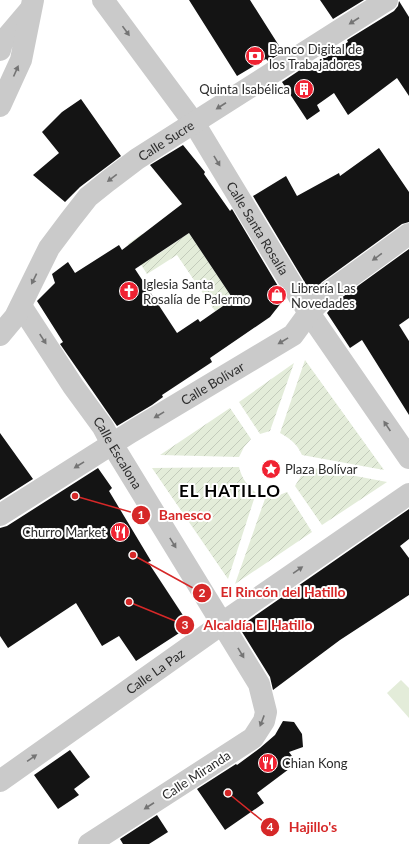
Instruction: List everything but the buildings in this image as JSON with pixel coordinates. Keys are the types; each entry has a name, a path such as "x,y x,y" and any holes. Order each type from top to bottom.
{"street":[{"name":"Calle Santa Rosalía","path":"103,0 194,123 309,313 409,458"},
{"name":"Calle Sucre","path":"0,335 15,317 49,248 88,197 137,159 387,0"},
{"path":"0,50 2,43 32,4"},
{"path":"0,106 21,60 32,4"},
{"name":"Calle Bolívar","path":"0,515 112,444 293,335 309,313 329,292 409,234"},
{"name":"Calle Escalona","path":"21,306 73,386 103,427 260,684"},
{"name":"Calle La Paz","path":"0,781 222,623 409,494"},
{"name":"Calle Miranda","path":"89,844 253,738 264,721 266,712 260,684"}],"green space":[{"path":"189,233 233,299 215,311 177,255 147,274 128,244 142,234 157,255"},
{"path":"305,360 384,470 302,455 293,442 280,433"},
{"path":"294,363 270,431 260,434 239,402"},
{"path":"230,408 251,439 244,447 239,457 160,455"},
{"path":"303,466 387,482 322,525 295,486 301,476"},
{"path":"239,467 245,482 256,493 228,579 152,468"},
{"path":"287,492 312,532 235,584 266,496 277,496"},
{"path":"401,680 409,688 409,718 387,693"}],"place":[{"name":"Banco Digital de los Trabajadores","path":"255,56"},
{"name":"Quinta Isabélica","path":"304,89"},
{"name":"Iglesia Santa Rosalía de Palermo","path":"129,291"},
{"name":"Librería Las Novedades","path":"277,295"},
{"name":"Plaza Bolívar","path":"271,469"},
{"name":"Banesco","path":"75,496"},
{"name":"Churro Market","path":"120,532"},
{"name":"El Rincón del Hatillo","path":"133,555"},
{"name":"Alcaldía El Hatillo","path":"129,602"},
{"name":"Chian Kong","path":"268,763"},
{"name":"Hajillo's","path":"228,793"}],"district":[{"name":"EL HATILLO","path":"230,491"}]}
